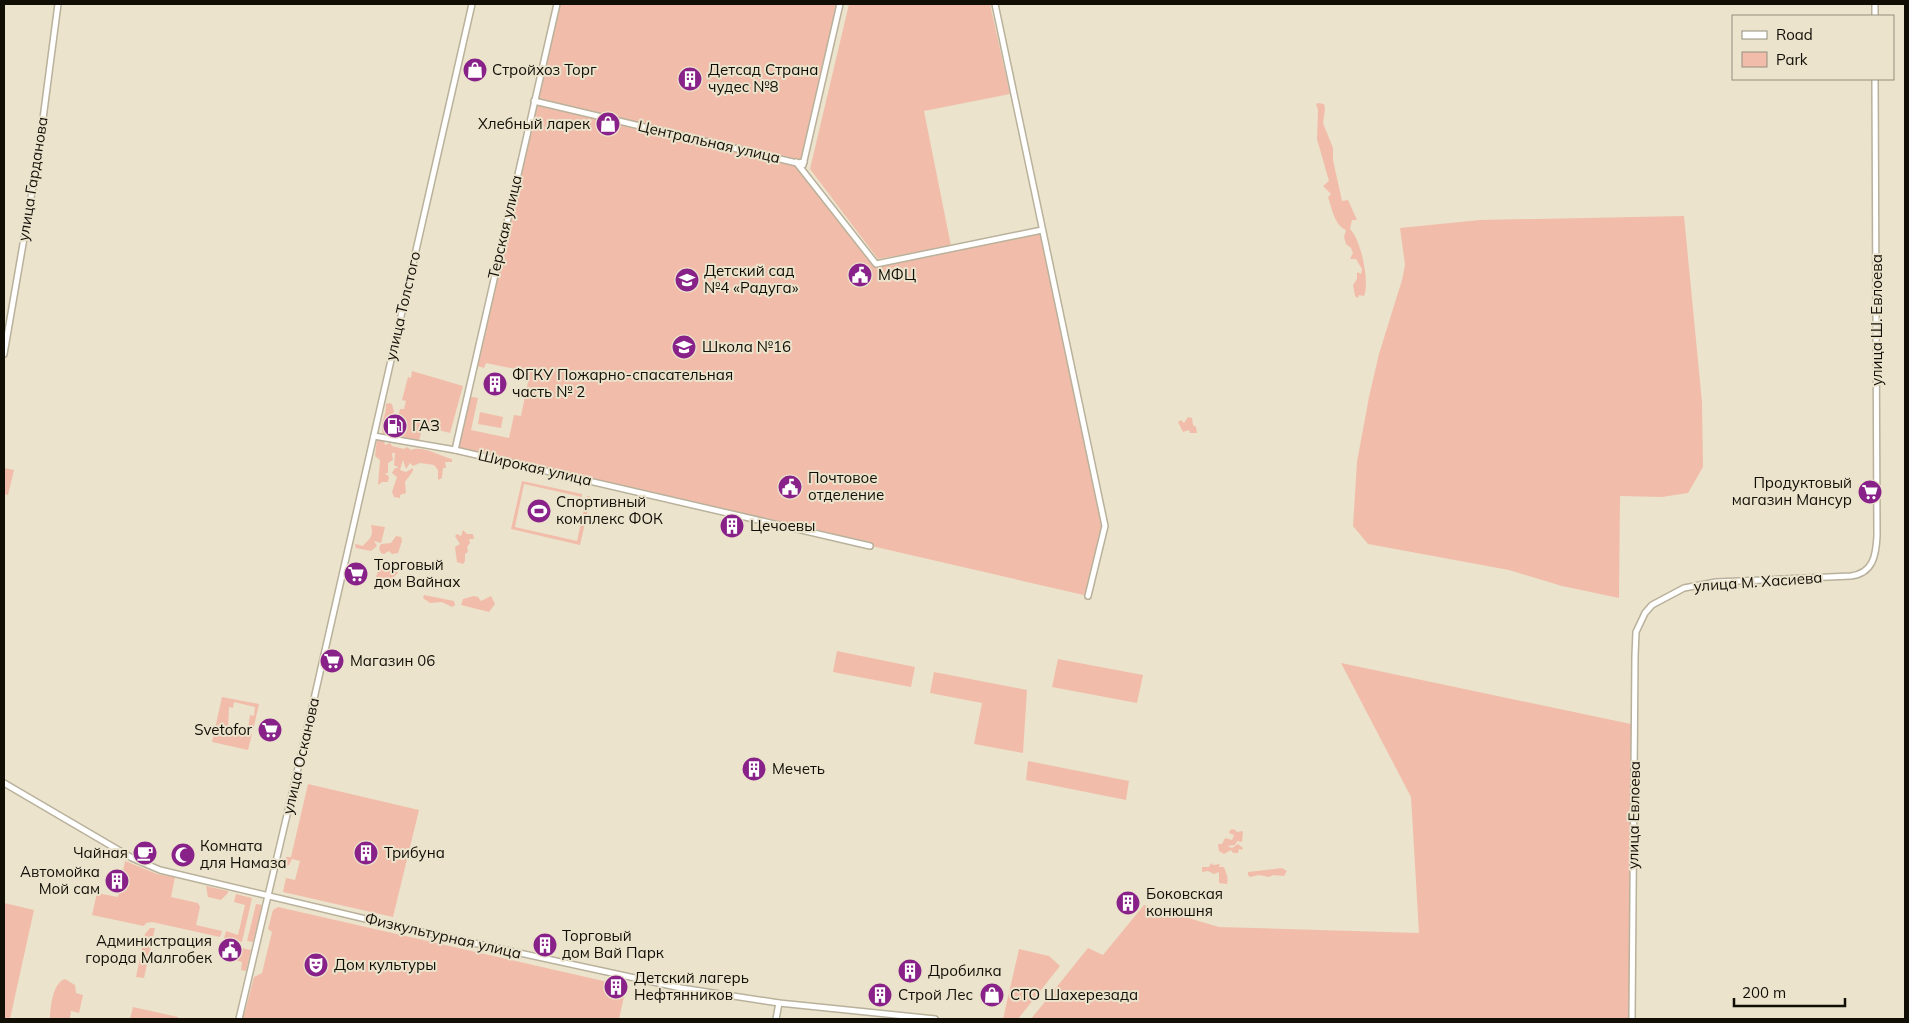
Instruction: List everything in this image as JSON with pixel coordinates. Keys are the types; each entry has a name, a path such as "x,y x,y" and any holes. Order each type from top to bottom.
{"street":[{"name":"улица Гарданова","path":"4,354 38,157 58,4"},
{"name":"улица Толстого","path":"334,609 471,4"},
{"name":"Терская улица","path":"455,450 557,4"},
{"path":"802,170 840,4"},
{"path":"995,4 1105,526 1088,596"},
{"name":"улица Ш. Евлоева","path":"1873,562 1877,536 1875,80"},
{"name":"Центральная улица","path":"534,102 796,162 876,264 1042,230"},
{"path":"796,162 804,162"},
{"name":"Широкая улица","path":"374,436 455,450 870,546"},
{"name":"улица М. Хасиева","path":"1645,613 1668,595 1700,584 1851,576 1861,574 1873,562"},
{"name":"улица Осканова","path":"239,1019 334,609"},
{"name":"улица Евлоева","path":"1632,1019 1636,640 1640,622 1645,613"},
{"name":"Физкультурная улица","path":"4,783 132,858 153,867 268,896 681,988 779,1003 935,1019"},
{"path":"776,1019 779,1003"}],"green space":[{"path":"557,4 840,4 802,170 876,264 1042,230 1105,526 1088,596 455,450 467,396 478,398 471,430 509,438 514,415 521,416 530,372 486,363 484,368 474,365"},
{"path":"849,4 990,4 1010,94 924,111 951,246 878,259 810,169"},
{"path":"1316,104 1324,104 1323,123 1333,148 1333,160 1342,201 1348,200 1357,220 1352,220 1350,229 1361,251 1366,281 1364,296 1359,295 1358,298 1355,296 1353,285 1357,279 1357,272 1361,274 1362,269 1356,259 1350,259 1353,253 1346,244 1344,237 1346,230 1336,220 1328,197 1331,194 1323,186 1329,181 1317,139 1318,110"},
{"path":"1684,216 1702,402 1703,467 1688,493 1662,497 1620,496 1619,598 1562,586 1509,570 1368,544 1353,526 1357,462 1379,354 1405,265 1400,228 1480,220"},
{"path":"412,371 463,386 450,433 423,426 419,441 394,435 400,409 404,409 406,401 402,400 408,377 411,378"},
{"path":"386,404 392,404 394,412 390,417 392,431 389,437 383,434 382,426"},
{"path":"480,412 503,417 501,428 478,424"},
{"path":"1188,417 1192,418 1197,433 1190,433 1189,430 1183,432 1178,422 1181,420 1184,423"},
{"path":"377,438 384,440 385,445 390,443 392,446 404,449 407,447 411,450 426,450 452,459 452,462 445,462 446,468 443,468 442,478 438,480 438,470 434,465 420,463 413,466 410,463 406,469 403,460 400,470 406,472 413,468 413,471 405,482 406,493 400,495 400,498 394,497 392,492 397,477 392,473 395,468 399,468 394,465 395,453 392,453 393,460 388,463 388,473 385,473 389,477 388,482 382,482 378,485 380,460 375,456"},
{"path":"4,468 14,470 8,495 4,494"},
{"path":"522,481 582,494 582,497 524,484 515,527 577,541 587,496 591,497 580,545 511,529"},
{"path":"371,525 385,527 381,543 374,541 377,546 371,551 356,548 355,544 363,546 371,537"},
{"path":"463,530 467,534 473,534 474,539 469,539 468,552 465,554 463,564 457,562 455,547 460,544 455,536 457,534 461,536"},
{"path":"396,536 401,537 402,541 398,553 392,554 389,551 384,554 381,553 379,548 381,544 391,543"},
{"path":"385,567 388,570 393,567 398,573 391,579 386,579 381,585 376,584 375,580 379,568"},
{"path":"424,595 454,601 455,605 452,607 442,602 430,603 423,598"},
{"path":"474,596 478,597 481,601 491,596 495,604 489,612 461,605 463,599"},
{"path":"837,651 915,667 911,687 833,672"},
{"path":"1058,659 1143,675 1137,703 1052,687"},
{"path":"1341,663 1631,724 1629,1019 1031,1019 1088,948 1103,955 1144,905 1219,927 1419,933 1411,797"},
{"path":"934,672 1027,690 1023,753 974,744 982,703 930,693"},
{"path":"222,697 259,704 253,730 248,728 250,715 254,716 255,707 234,702 233,708 229,707 228,728 252,734 248,750 212,742"},
{"path":"1028,761 1129,781 1126,800 1026,780"},
{"path":"308,784 419,810 393,917 283,892 286,878 295,880 300,861 292,859 289,865 283,867 280,860 291,857"},
{"path":"1234,829 1237,832 1243,831 1242,842 1237,841 1235,845 1227,846 1232,848 1238,844 1243,848 1242,850 1239,849 1238,853 1233,853 1231,850 1224,854 1219,851 1218,844 1222,844 1225,838 1232,840 1234,835 1229,833 1230,830"},
{"path":"125,861 157,874 175,877 171,897 198,903 200,907 196,925 222,931 220,937 152,922 146,923 144,926 92,915 97,893 118,897"},
{"path":"1211,863 1213,865 1220,864 1219,867 1224,867 1227,884 1219,883 1219,872 1214,874 1208,871 1202,872 1202,867 1209,867"},
{"path":"1282,868 1287,871 1284,876 1273,875 1269,877 1259,875 1250,877 1248,875 1248,872"},
{"path":"206,886 228,891 228,893 221,900 208,897"},
{"path":"236,894 252,898 242,942 224,938 226,931 238,935 245,905 234,902"},
{"path":"4,903 34,910 10,1019 4,1019"},
{"path":"256,904 262,905 253,942 247,941"},
{"path":"278,907 621,985 625,992 619,1019 243,1019 254,977 262,973 272,932 268,929 273,910"},
{"path":"150,928 155,928 144,978 136,977 145,934"},
{"path":"237,947 251,950 246,971 241,970 242,962 232,959"},
{"path":"1019,949 1049,956 1060,966 1018,1019 1003,1019"},
{"path":"65,979 75,985 76,993 83,995 79,1013 71,1011 70,1019 50,1019 55,990 61,981"},
{"path":"133,1007 178,1017 178,1019 130,1019"}],"place":[{"name":"Стройхоз Торг","path":"475,70"},
{"name":"Детсад Страна чудес №8","path":"690,79"},
{"name":"Хлебный ларек","path":"608,124"},
{"name":"МФЦ","path":"860,275"},
{"name":"Детский сад №4 «Радуга»","path":"687,280"},
{"name":"Школа №16","path":"684,347"},
{"name":"ФГКУ Пожарно-спасательная часть № 2","path":"495,384"},
{"name":"ГАЗ","path":"395,426"},
{"name":"Почтовое отделение","path":"790,487"},
{"name":"Продуктовый магазин Мансур","path":"1870,492"},
{"name":"Спортивный комплекс ФОК","path":"539,511"},
{"name":"Цечоевы","path":"732,526"},
{"name":"Торговый дом Вайнах","path":"356,574"},
{"name":"Магазин 06","path":"332,661"},
{"name":"Svetofor","path":"270,730"},
{"name":"Мечеть","path":"754,769"},
{"name":"Чайная","path":"145,853"},
{"name":"Трибуна","path":"366,853"},
{"name":"Комната для Намаза","path":"183,855"},
{"name":"Автомойка Мой сам","path":"117,881"},
{"name":"Боковская конюшня","path":"1128,903"},
{"name":"Торговый дом Вай Парк","path":"545,945"},
{"name":"Администрация города Малгобек","path":"230,950"},
{"name":"Дом культуры","path":"316,965"},
{"name":"Дробилка","path":"910,971"},
{"name":"Детский лагерь Нефтянников","path":"616,987"},
{"name":"Строй Лес","path":"880,995"},
{"name":"СТО Шахерезада","path":"992,995"}]}
